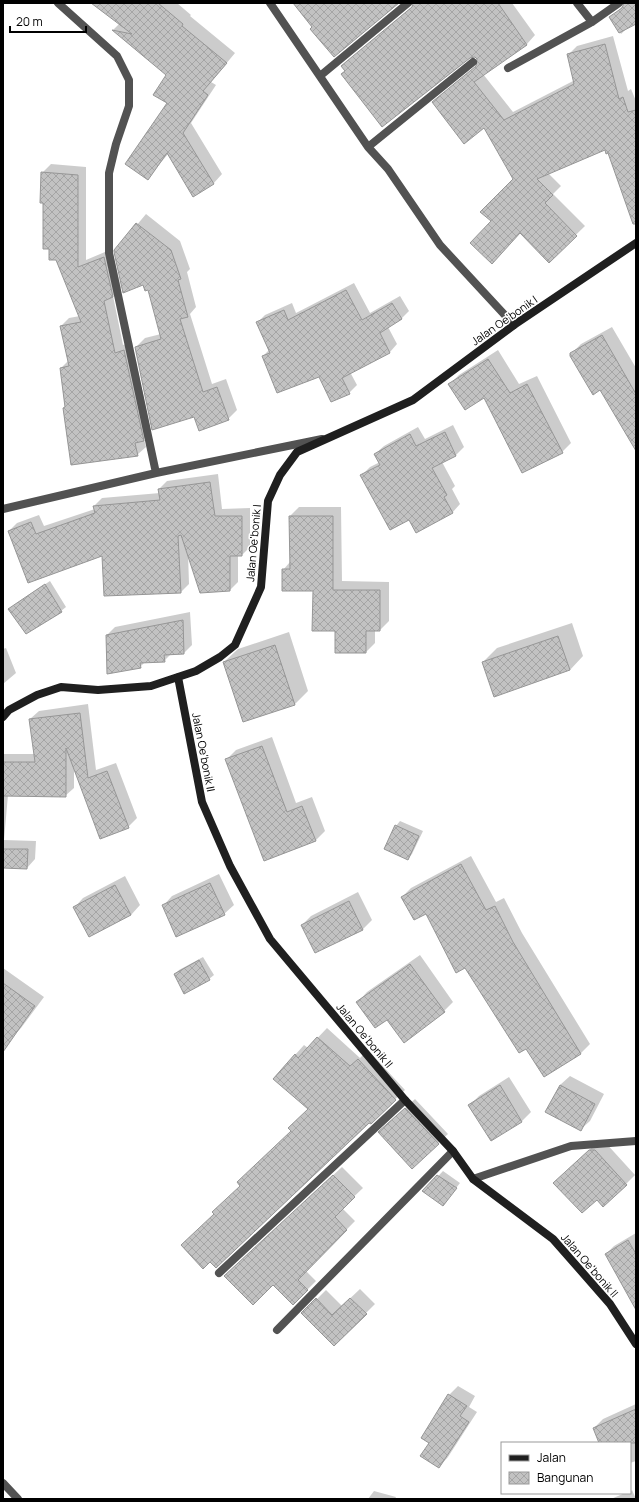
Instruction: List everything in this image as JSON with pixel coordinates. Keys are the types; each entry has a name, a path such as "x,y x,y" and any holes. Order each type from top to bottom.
{"street":[{"path":"58,3 117,56 129,80 129,106 116,144 109,172 109,252 156,473"},
{"path":"270,3 368,147 388,169 440,244 514,325"},
{"path":"320,76 408,3"},
{"path":"577,3 592,22"},
{"path":"508,68 592,22 619,3"},
{"path":"368,147 473,62"},
{"name":"Jalan Oe'bonik I","path":"3,717 9,710 37,695 61,687 98,690 151,686 196,671 220,657 235,645 261,587 268,501 280,475 297,452 412,400 514,325 636,243"},
{"path":"3,509 156,473 329,437"},
{"name":"Jalan Oe'bonik II","path":"178,677 202,802 230,866 270,939 405,1100 453,1151 472,1179 553,1239 610,1304 636,1344"},
{"path":"219,1273 405,1100"},
{"path":"472,1179 570,1146 636,1141"},
{"path":"277,1330 453,1151"},
{"path":"3,1483 18,1499"}],"building":[{"path":"91,3 158,3 183,24 182,26 227,63 203,91 208,95 183,133 214,184 193,197 167,153 148,180 125,164 167,103 153,95 166,75 112,30 132,34"},
{"path":"293,3 399,3 334,57 310,29 312,27"},
{"path":"413,3 498,3 527,45 474,82 504,120 574,84 567,54 605,44 619,99 623,97 628,112 636,110 636,224 633,224 608,153 606,154 605,150 537,179 553,195 545,203 577,236 549,263 520,233 492,264 470,243 491,221 480,212 513,179 484,128 464,144 432,102 476,66 477,59 475,57 470,58 382,127 341,74 345,71 341,66 412,7"},
{"path":"624,3 636,3 636,24 619,33 609,17 622,8"},
{"path":"41,172 78,175 78,267 104,257 113,297 104,301 115,353 124,350 144,441 135,443 138,456 71,465 63,408 65,407 60,368 69,366 60,326 81,322 56,260 49,260 49,249 43,249 43,203 40,203"},
{"path":"136,223 171,250 181,279 178,280 188,317 180,319 203,392 217,387 229,420 199,431 194,417 152,430 135,347 161,339 148,290 145,291 143,285 123,293 114,252 114,250"},
{"path":"346,290 362,320 392,303 402,319 380,333 390,353 342,378 350,394 331,402 319,377 277,393 262,356 270,353 256,322 284,310 288,320"},
{"path":"602,335 636,394 636,451 600,390 593,395 570,356 570,353"},
{"path":"488,359 510,393 527,384 563,453 522,473 484,398 465,410 448,384"},
{"path":"445,432 456,456 432,468 447,495 444,497 453,513 416,533 409,520 390,530 360,475 380,465 374,454 410,434 416,446"},
{"path":"210,482 215,516 242,516 242,556 230,556 230,591 200,593 181,535 178,536 181,593 104,596 102,556 28,583 8,531 31,522 36,534 95,513 93,506 160,500 158,489"},
{"path":"289,516 333,516 333,590 380,590 380,631 366,631 366,653 335,653 335,631 312,631 313,591 282,591 282,569 290,569"},
{"path":"45,584 62,612 26,634 8,609"},
{"path":"183,620 184,654 164,655 165,662 140,663 141,668 107,674 106,635"},
{"path":"558,636 570,670 494,697 482,662"},
{"path":"275,645 295,705 243,722 223,662"},
{"path":"80,713 88,778 107,771 129,828 100,839 66,748 66,797 3,796 3,762 35,762 29,719"},
{"path":"262,746 287,812 302,806 316,841 264,861 225,759"},
{"path":"395,825 419,836 408,860 384,849"},
{"path":"3,849 28,849 27,869 3,868"},
{"path":"461,864 486,910 495,906 513,942 581,1054 544,1077 526,1049 519,1053 465,968 456,973 426,914 414,920 401,897"},
{"path":"210,883 225,915 176,937 162,905"},
{"path":"115,885 131,915 89,937 73,907"},
{"path":"349,901 363,930 315,953 301,925"},
{"path":"199,960 210,980 184,994 174,974"},
{"path":"410,964 445,1012 404,1043 387,1020 375,1028 356,1002"},
{"path":"3,983 35,1006 3,1052"},
{"path":"317,1037 350,1066 358,1059 396,1100 371,1124 369,1123 216,1268 210,1262 203,1269 181,1245 214,1214 212,1212 240,1186 237,1182 291,1131 288,1128 308,1109 273,1079 295,1054 298,1058"},
{"path":"500,1085 522,1122 491,1141 468,1105"},
{"path":"560,1085 595,1104 581,1131 545,1112"},
{"path":"405,1108 439,1144 412,1169 378,1132"},
{"path":"589,1150 595,1150 627,1185 603,1207 597,1200 582,1213 553,1183"},
{"path":"333,1175 355,1197 335,1217 347,1230 298,1280 308,1290 293,1305 273,1285 253,1305 224,1276"},
{"path":"437,1175 457,1188 443,1206 422,1191"},
{"path":"628,1240 636,1254 636,1310 605,1254"},
{"path":"316,1298 332,1315 350,1298 367,1314 334,1346 301,1313"},
{"path":"448,1394 467,1406 460,1416 469,1422 439,1468 420,1456 429,1443 421,1438"},
{"path":"636,1409 636,1443 599,1442 593,1428"}]}
